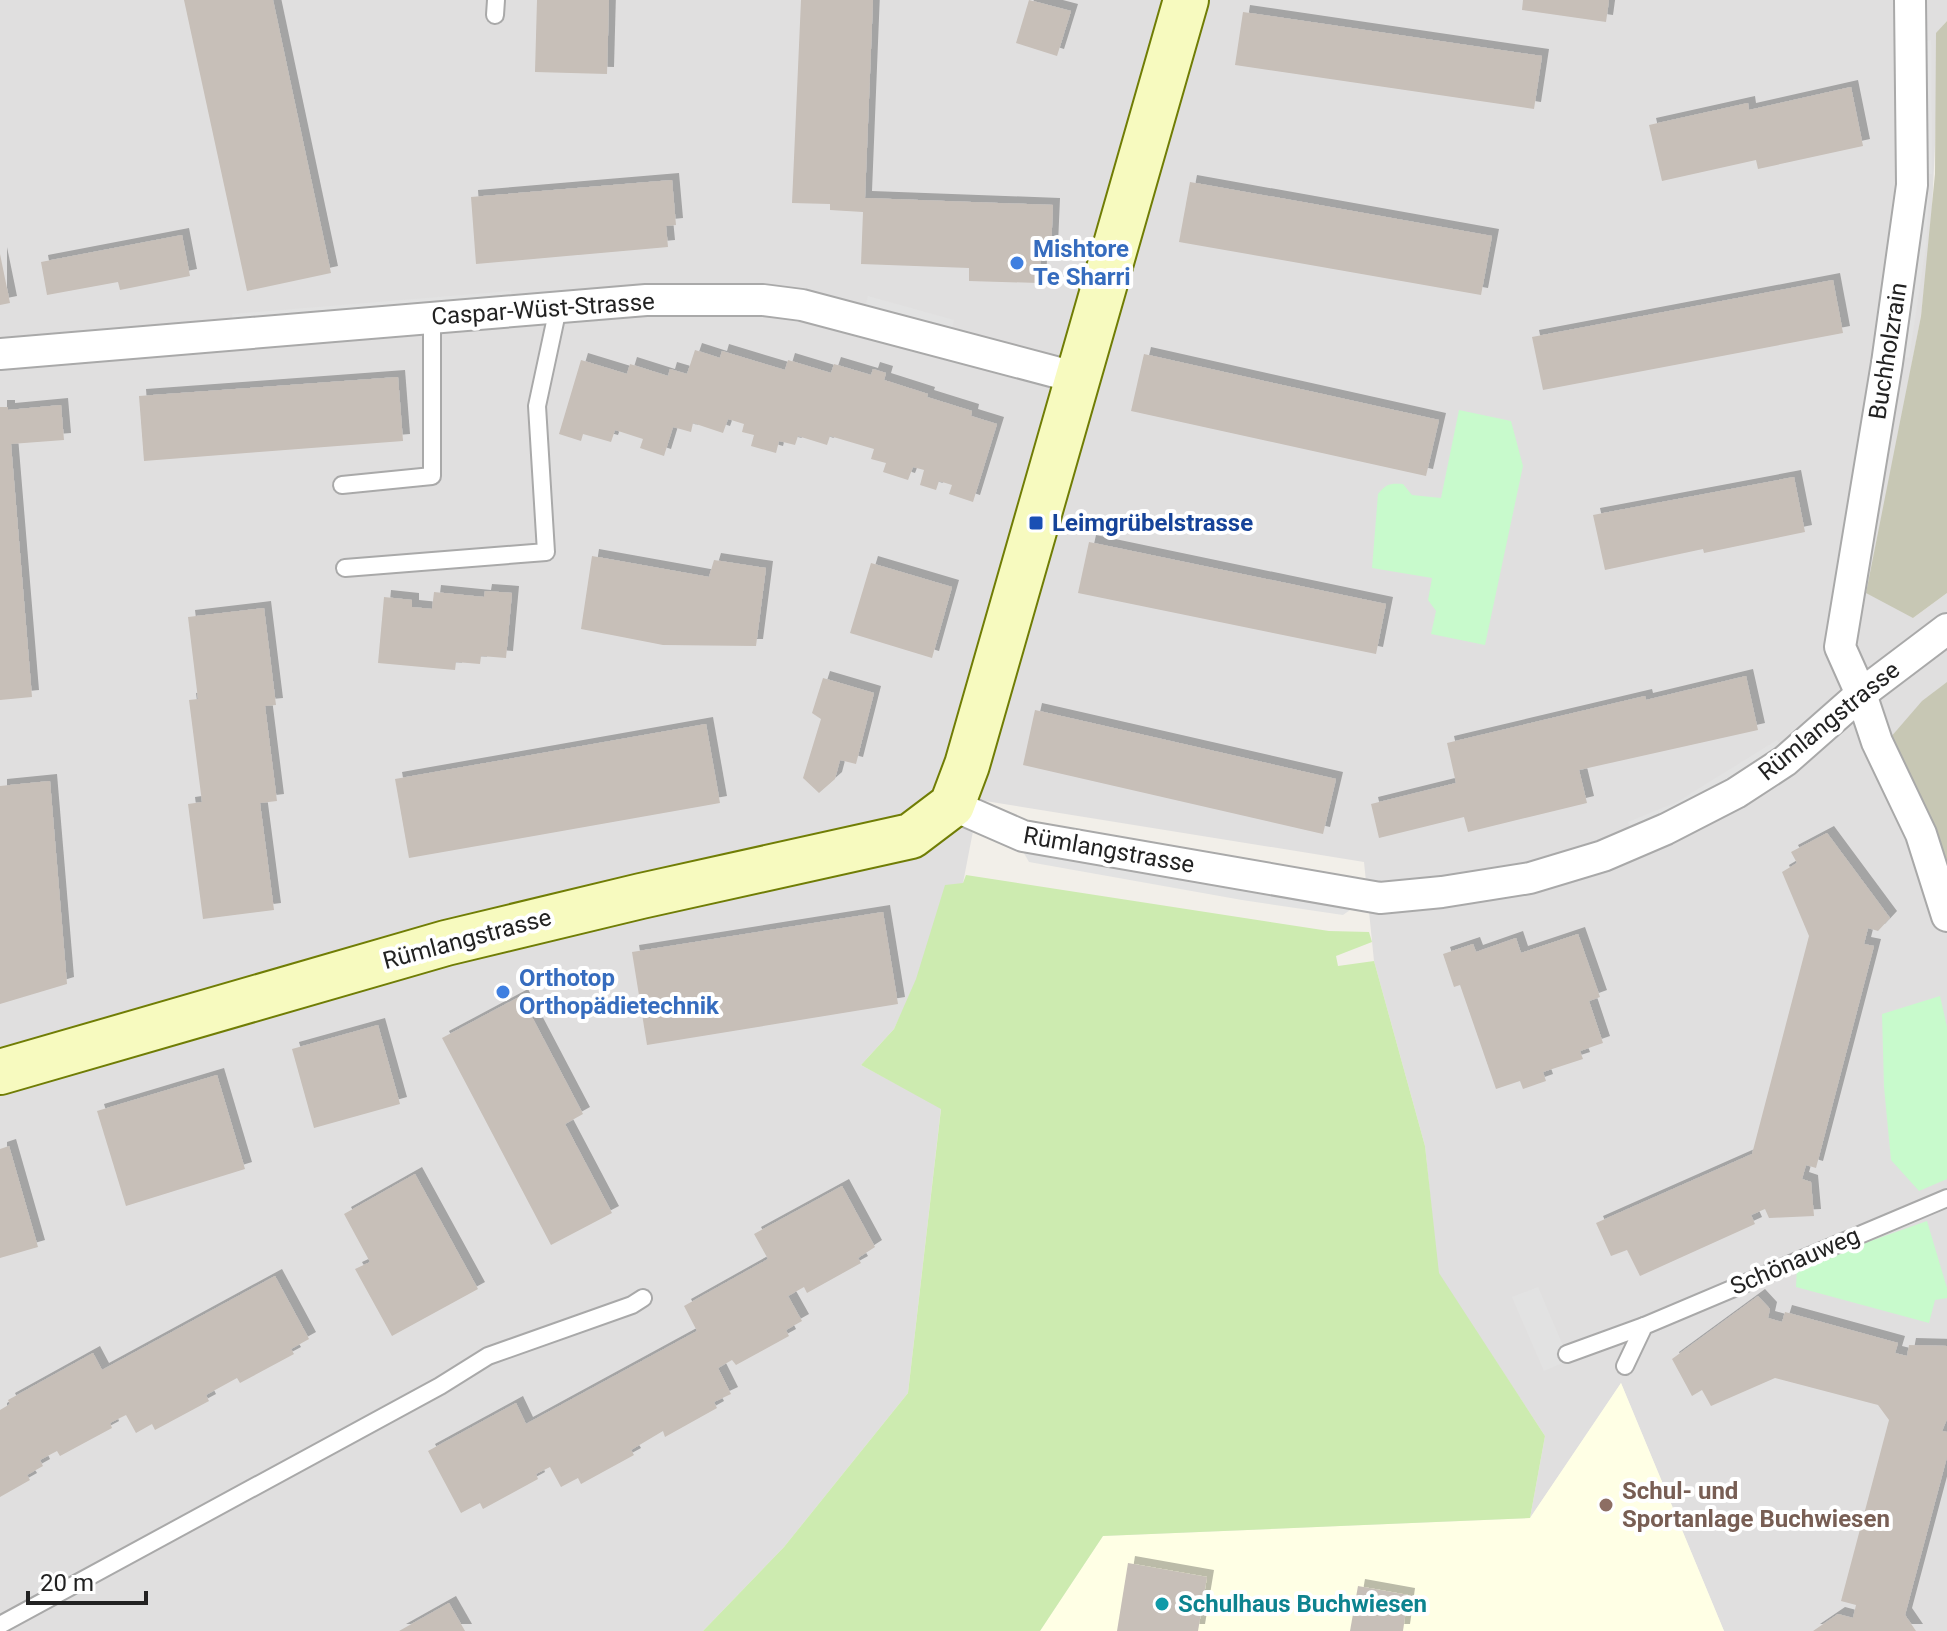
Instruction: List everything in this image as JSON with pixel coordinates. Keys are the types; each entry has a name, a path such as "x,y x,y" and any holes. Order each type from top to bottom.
{"street":[{"path":"952,805 967,765 1186,0"},
{"name":"Buchholzrain","path":"1910,0 1912,185 1887,363 1840,647 1861,694 1877,742 1921,834 1947,916"},
{"name":"Caspar-Wüst-Strasse","path":"0,354 646,300 763,300 818,309 1078,378"},
{"name":"Rümlangstrasse","path":"0,1072 446,943 911,836 952,805 1023,836 1380,898 1530,878 1603,856 1666,829 1736,793 1785,761 1861,694 1947,629"}],"lane":[{"path":"345,568 546,552 537,406 558,308"},
{"path":"342,485 432,476 432,318"},
{"name":"Schönauweg","path":"1567,1354 1644,1326 1947,1198"},
{"path":"0,1625 440,1386 488,1356 632,1305 643,1298"},
{"path":"1625,1366 1644,1326"}],"shaded area":[{"path":"0,0 1947,0 1947,21 1936,34 1937,102 1931,231 1911,368 1913,618 1947,593 1947,1631 1724,1631 1621,1383 1530,1518 1545,1436 1438,1273 1425,1146 1374,961 1364,862 979,800 963,883 894,1029 861,1065 941,1108 908,1393 784,1547 703,1631 0,1631"},
{"path":"1947,21 1947,593 1913,618 1866,593 1921,316 1935,174 1936,33"},
{"path":"1931,40 1932,174 1920,174 1920,41"},
{"path":"1919,192 1929,192 1926,246 1909,358 1899,356"},
{"path":"511,291 512,302 233,326 232,314"},
{"path":"868,296 954,320 951,332 865,307"},
{"path":"1947,682 1947,886 1890,738 1922,701"},
{"path":"1777,740 1785,751 1633,834 1628,822 1677,802"},
{"path":"1021,848 1357,905 1343,915 1242,900 1029,862"},
{"path":"1538,1287 1569,1360 1544,1371 1512,1297"},
{"name":"Schul- und Sportanlage Buchwiesen","path":"1621,1383 1724,1631 1040,1631 1103,1536 1530,1518"}],"green space":[{"path":"1459,410 1511,421 1523,466 1485,645 1431,634 1436,611 1428,600 1432,578 1372,568 1378,494 1389,485 1403,484 1412,495 1441,498"},
{"path":"966,875 1329,931 1369,932 1372,942 1336,956 1338,966 1374,961 1425,1146 1439,1273 1545,1436 1530,1518 1103,1536 1040,1631 703,1631 784,1547 908,1393 941,1109 861,1065 894,1029 916,979 945,885 963,883"},
{"path":"1940,996 1947,1027 1947,1179 1919,1191 1891,1160 1884,1087 1882,1014"},
{"path":"1927,1221 1947,1288 1947,1298 1935,1300 1929,1323 1796,1287 1797,1267"}],"building":[{"path":"184,0 273,0 331,273 247,291"},
{"path":"537,0 609,0 607,74 535,72"},
{"path":"801,0 873,0 865,198 1053,205 1051,251 1041,251 1039,283 969,281 969,268 861,264 863,212 830,210 830,204 792,203"},
{"path":"1029,0 1071,11 1057,56 1016,43"},
{"path":"1523,0 1609,0 1606,22 1522,10"},
{"path":"1243,12 1542,56 1534,109 1235,65"},
{"path":"1851,87 1863,146 1758,169 1756,160 1662,181 1649,125 1748,103 1749,110"},
{"path":"672,180 676,225 666,226 668,247 476,264 471,197"},
{"path":"1190,182 1492,236 1481,295 1179,242"},
{"path":"182,235 190,276 120,290 118,282 47,295 41,262"},
{"path":"0,254 10,303 0,305"},
{"path":"1833,280 1843,333 1543,390 1532,337"},
{"path":"695,350 720,358 722,351 785,370 788,360 831,373 834,364 871,375 873,369 886,373 884,380 972,411 971,416 997,424 973,502 949,494 952,485 939,481 936,490 920,485 924,470 913,467 908,480 883,472 886,463 871,459 874,449 830,436 827,445 798,436 795,445 779,441 776,453 751,446 754,435 742,432 744,424 728,419 723,433 693,423 691,432 673,427 664,456 640,448 643,439 615,430 611,442 583,434 581,441 559,434 581,360 627,374 630,364 668,376 670,369 687,374"},
{"path":"1144,354 1439,420 1426,476 1131,411"},
{"path":"398,377 403,441 144,461 139,396"},
{"path":"61,405 64,440 11,444 32,697 0,700 0,407 8,407 8,410"},
{"path":"1794,477 1805,532 1605,570 1593,515"},
{"path":"1089,542 1386,604 1376,654 1078,593"},
{"path":"592,556 709,577 714,560 766,568 756,646 663,645 581,629"},
{"path":"871,563 952,587 932,658 850,633"},
{"path":"485,591 512,593 506,658 481,656 480,664 456,662 455,670 378,663 384,597 412,600 412,607 432,609 434,592 484,597"},
{"path":"264,608 276,705 265,706 277,801 260,803 274,910 203,919 188,804 202,802 189,700 198,699 188,617"},
{"path":"1746,676 1758,730 1579,770 1587,803 1468,832 1464,817 1379,838 1371,804 1456,783 1447,743 1645,696 1646,700"},
{"path":"823,678 874,693 856,764 840,760 835,779 819,793 803,778 821,719 812,713"},
{"path":"1035,710 1336,779 1323,834 1023,765"},
{"path":"706,724 720,803 409,858 395,779"},
{"path":"50,781 67,984 0,1004 0,786"},
{"path":"1827,833 1890,918 1878,931 1868,928 1864,944 1874,946 1816,1168 1806,1165 1802,1179 1811,1182 1814,1216 1769,1218 1765,1209 1751,1215 1755,1224 1640,1276 1627,1250 1611,1256 1596,1223 1752,1154 1809,936 1782,872 1797,863 1791,852"},
{"path":"883,912 898,1004 647,1045 632,952"},
{"path":"1578,934 1600,997 1589,1001 1603,1043 1580,1051 1583,1059 1543,1072 1546,1081 1523,1089 1520,1081 1496,1089 1460,985 1454,987 1443,954 1473,944 1476,952 1516,938 1521,953"},
{"path":"521,996 583,1114 565,1124 612,1213 551,1245 442,1038"},
{"path":"378,1025 400,1104 314,1128 292,1049"},
{"path":"217,1075 245,1169 126,1206 97,1111"},
{"path":"9,1146 38,1247 0,1258 0,1149"},
{"path":"415,1174 478,1289 392,1336 355,1269 370,1262 344,1214"},
{"path":"842,1186 875,1247 858,1258 861,1263 807,1293 804,1287 788,1296 802,1321 786,1330 789,1336 736,1365 732,1360 718,1368 731,1394 714,1402 717,1408 665,1437 663,1431 631,1450 634,1455 581,1484 578,1478 561,1487 550,1467 536,1474 538,1479 483,1509 480,1503 461,1513 428,1451 516,1403 526,1424 697,1331 684,1306 768,1259 754,1234"},
{"path":"275,1276 309,1339 291,1349 294,1354 240,1383 237,1378 206,1395 209,1401 155,1430 152,1424 136,1433 126,1415 110,1423 112,1428 60,1456 57,1451 40,1460 43,1466 27,1475 30,1480 0,1497 0,1410 10,1404 8,1400 93,1353 102,1370"},
{"path":"1758,1296 1770,1309 1768,1318 1782,1322 1785,1312 1898,1343 1895,1353 1907,1356 1909,1345 1947,1346 1947,1419 1942,1431 1947,1432 1947,1457 1905,1615 1916,1631 1813,1631 1838,1614 1853,1618 1856,1605 1841,1601 1889,1420 1878,1405 1775,1378 1711,1406 1702,1390 1692,1396 1672,1359"},
{"name":"Schulhaus Buchwiesen","path":"1128,1563 1207,1577 1198,1631 1117,1631"},
{"path":"1358,1586 1408,1595 1403,1631 1350,1631"},
{"path":"449,1603 465,1631 399,1631"}],"place":[{"name":"Mishtore Te Sharri","path":"1017,263"},
{"name":"Leimgrübelstrasse","path":"1036,523"},
{"name":"Orthotop Orthopädietechnik","path":"503,992"},
{"name":"Schul- und Sportanlage Buchwiesen","path":"1606,1505"},
{"name":"Schulhaus Buchwiesen","path":"1162,1604"}]}
